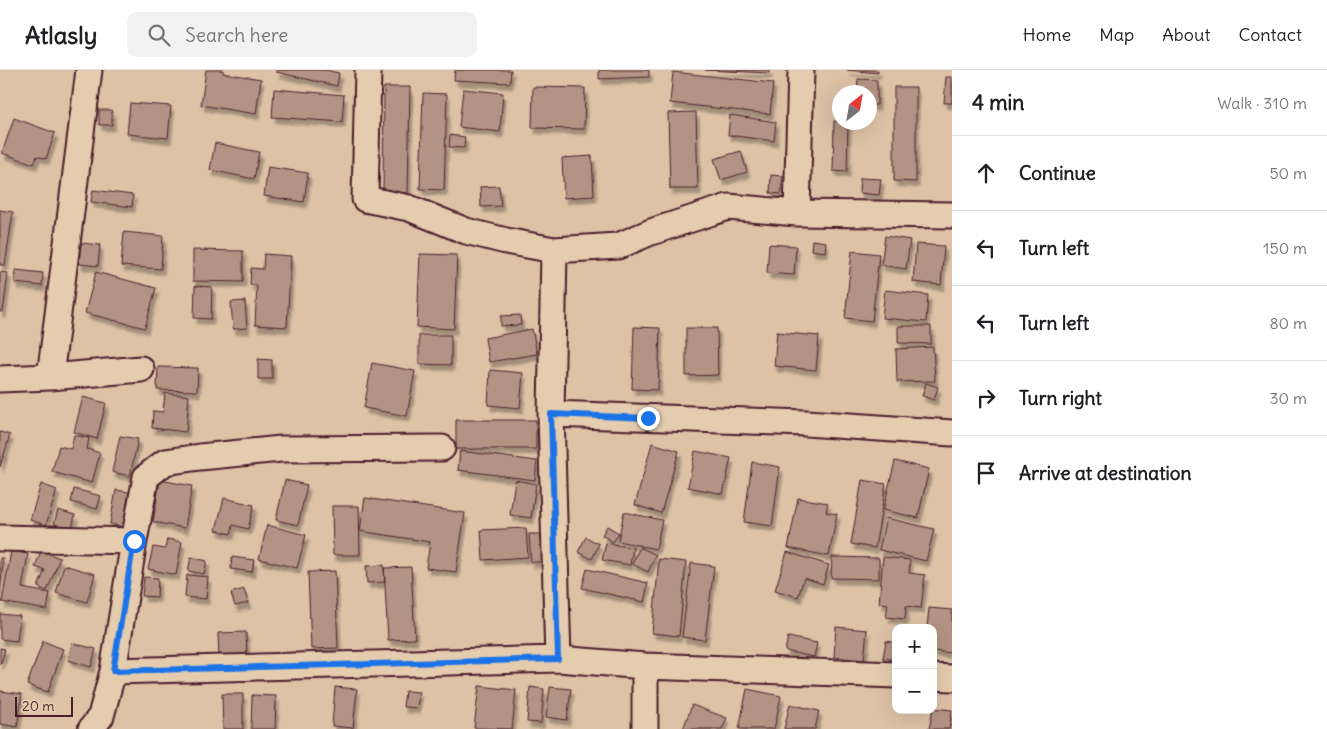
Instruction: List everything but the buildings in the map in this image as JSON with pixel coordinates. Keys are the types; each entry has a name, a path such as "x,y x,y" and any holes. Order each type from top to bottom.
{"street":[{"path":"50,377 89,70"},
{"path":"368,70 365,199 410,208 466,231 554,250 618,246 651,232 728,207 797,213 952,216"},
{"path":"797,213 801,70"},
{"path":"554,250 551,414 558,659"},
{"path":"0,379 50,377 141,369"},
{"path":"551,414 806,423 952,433"},
{"path":"91,729 101,716 113,671 146,477 165,462 280,449 442,448"},
{"path":"0,538 134,541"},
{"path":"113,671 558,659 645,666 892,675"},
{"path":"645,666 645,729"},
{"path":"937,677 952,678"}],"route":[{"path":"134,541 113,671 558,659 551,414 648,418"}]}
